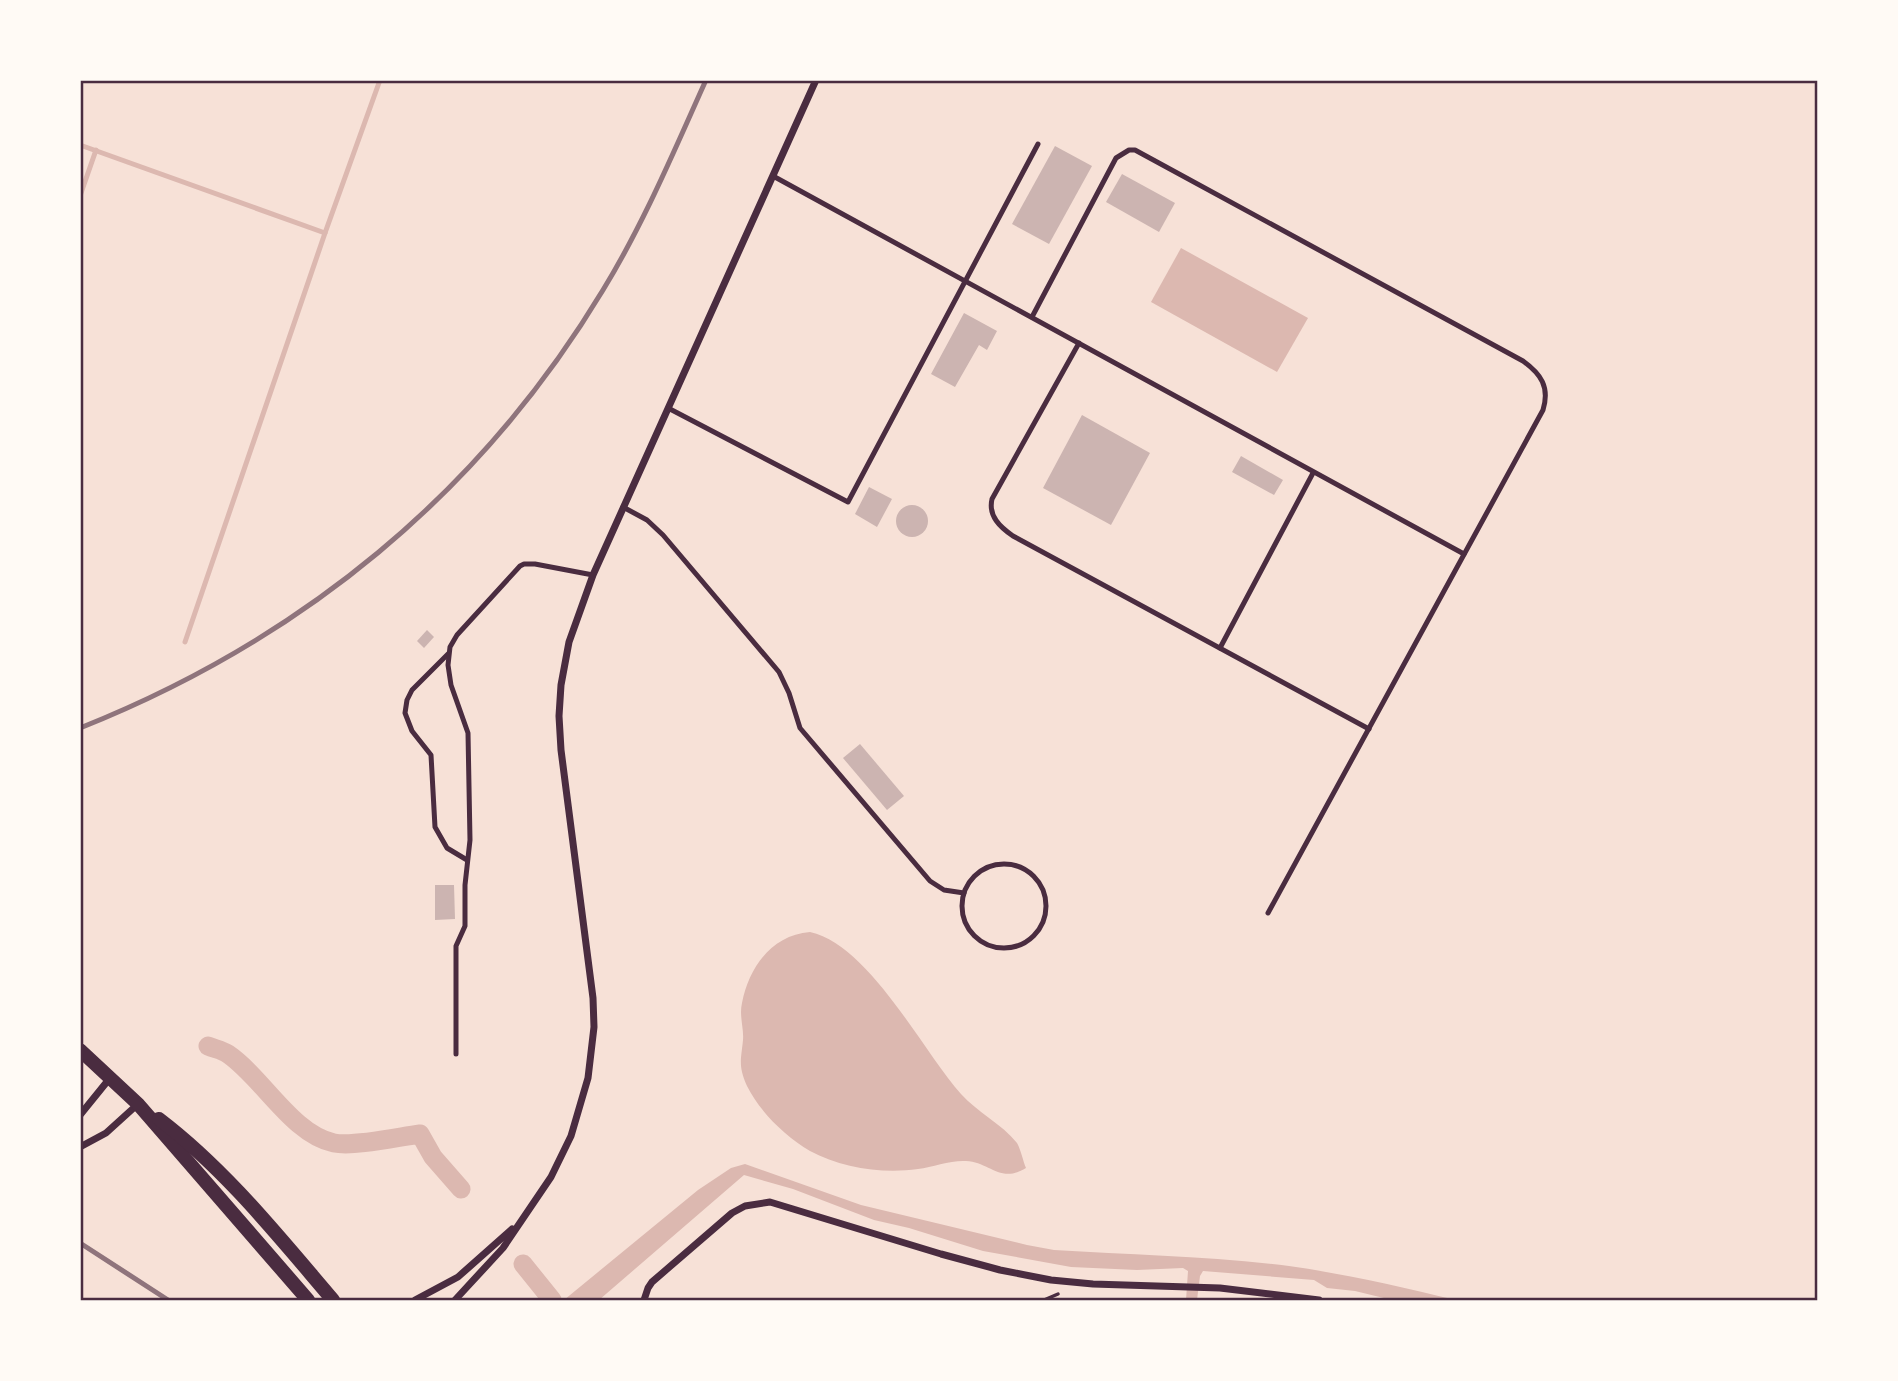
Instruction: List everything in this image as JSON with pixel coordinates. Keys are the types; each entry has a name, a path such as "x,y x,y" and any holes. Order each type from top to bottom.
{"main road":[{"path":"80,1050 138,1104 308,1300"},
{"path":"138,1104 182,1137 235,1188 333,1300"}],"street":[{"path":"456,1300 503,1248 530,1210 566,1150 584,1094 592,1051 594,1027 590,974 559,716 561,685 569,642 593,575 816,80"},
{"path":"80,1115 110,1077"},
{"path":"80,1147 106,1133 138,1104"},
{"path":"644,1300 652,1282 732,1213 745,1206 770,1202 941,1254 1020,1274 1093,1284 1204,1288 1320,1300"},
{"path":"415,1300 451,1282 530,1210"}],"lane":[{"path":"668,408 848,502 1038,144"},
{"path":"1032,317 1116,158 1129,150 1135,150 1474,334 1531,367 1543,381 1546,395 1542,410 1268,913"},
{"path":"773,176 1464,554"},
{"path":"1079,343 992,499 994,517 1004,531 1369,729"},
{"path":"1220,648 1313,473"},
{"path":"623,507 647,520 663,535 775,667 787,686 800,727 930,881 944,890 964,894"},
{"path":"456,1054 456,946 465,926 470,840 468,739 465,720 450,680 449,653 457,635 520,566 535,564 593,575"},
{"path":"449,653 412,690 405,713 412,731 431,755 435,827 447,848 467,860"},
{"path":"1006,864 1020,867 1031,874 1043,891 1046,904 1044,918 1034,936 1009,947 995,947 977,937 968,927 963,914 964,894 970,881 986,868 1006,864"}],"shaded area":[{"path":"1181,248 1308,318 1277,372 1151,302"},
{"path":"810,932 832,941 873,977 961,1094 1017,1143 1026,1168 1009,1174 966,1161 905,1170 877,1170 849,1165 810,1151 791,1138 766,1114 752,1096 742,1073 741,1013 745,990 764,955 774,946 796,934"},
{"path":"745,1164 861,1205 1027,1245 1054,1250 1289,1266 1456,1300 1392,1300 1355,1291 1327,1288 1314,1280 1203,1271 1197,1300 1186,1300 1188,1271 1183,1268 1137,1270 1071,1267 983,1251 874,1220 793,1189 744,1175 599,1300 564,1300 698,1190 731,1168"}],"building":[{"path":"1055,146 1092,166 1049,244 1012,224"},
{"path":"1122,174 1175,203 1159,232 1106,202"},
{"path":"964,313 997,331 987,350 979,345 955,387 931,374"},
{"path":"1082,415 1150,453 1111,525 1043,488"},
{"path":"1241,456 1283,480 1274,495 1232,472"},
{"path":"869,487 892,499 877,527 855,514"},
{"path":"912,505 924,509 928,521 924,533 912,537 900,533 896,521 900,509"},
{"path":"427,630 434,637 424,648 417,641"},
{"path":"860,744 904,796 887,810 843,758"},
{"path":"435,885 454,885 455,919 435,920"}],"waterway":[{"path":"185,642 380,80"},
{"path":"80,145 325,233"},
{"path":"80,196 96,150"},
{"path":"208,1046 226,1053 241,1064 291,1117 319,1138 334,1143 353,1144 420,1134 433,1157 461,1189"},
{"path":"523,1264 552,1300"}],"railway":[{"path":"80,728 161,692 238,651 310,605 378,552 442,495 500,432 554,364 603,290 645,213 706,80"},
{"path":"80,1243 168,1300"}]}
